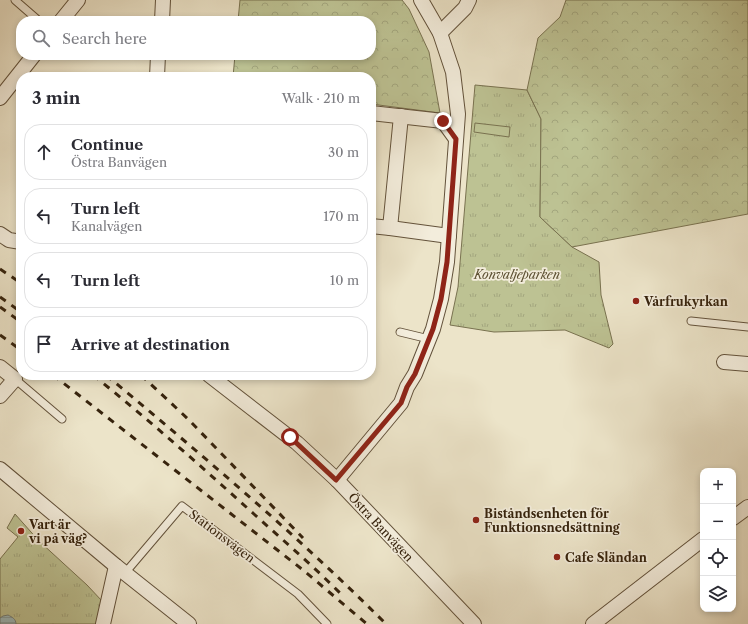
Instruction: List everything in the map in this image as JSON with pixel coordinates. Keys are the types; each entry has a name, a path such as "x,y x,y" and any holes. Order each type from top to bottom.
{"street":[{"path":"65,16 78,0"},
{"path":"162,16 163,0"},
{"path":"336,480 401,403 407,387 415,374 429,339 441,299 449,236 458,114 453,72 440,33 421,0"},
{"path":"440,33 465,8 469,0"},
{"path":"21,72 30,60"},
{"path":"156,72 158,60"},
{"path":"0,98 16,78"},
{"path":"376,114 443,121 456,139"},
{"path":"390,228 401,116"},
{"path":"376,227 449,236"},
{"path":"0,234 9,240 16,241"},
{"path":"724,362 748,364"},
{"path":"0,367 15,379 0,396"},
{"name":"Östra Banvägen","path":"216,380 290,437 336,480 474,624"},
{"path":"0,468 120,570 189,624"},
{"path":"736,516 748,507"},
{"path":"593,624 702,540"},
{"path":"103,624 120,570"}],"lane":[{"path":"15,0 33,16"},
{"path":"691,321 748,327"},
{"path":"400,332 429,339"},
{"path":"16,380 62,418"},
{"name":"Stationsvägen","path":"120,570 182,506 298,594 327,624"}],"green space":[{"path":"240,0 402,0 409,9 429,52 440,113 376,105 376,72 233,72 235,60 376,60 376,16 238,16"},
{"path":"566,0 748,0 748,214 572,247 540,217 541,119 527,90 538,38 560,17"},
{"name":"Konvaljeparken","path":"475,85 527,90 541,119 540,217 572,247 599,262 601,295 613,344 609,348 565,330 494,332 450,325 458,287"},
{"path":"475,123 510,127 509,137 474,132"},
{"path":"15,514 39,541 87,585 102,601 96,624 0,624 0,559 18,537 7,528"}],"water":[{"path":"8,615 15,619 16,624 0,624 0,618"}],"railway":[{"path":"0,269 16,280"},
{"path":"0,297 16,308"},
{"path":"0,307 16,318"},
{"path":"0,335 16,346"},
{"path":"59,380 303,570 367,624"},
{"path":"99,380 195,461 340,593"},
{"path":"112,380 214,466 319,559 386,624"},
{"path":"146,380 188,419 303,538"}],"place":[{"name":"Vårfrukyrkan","path":"636,301"},
{"name":"Biståndsenheten för Funktionsnedsättning","path":"476,520"},
{"name":"Vart är vi på väg?","path":"21,531"},
{"name":"Cafe Sländan","path":"557,557"}],"route":[{"path":"290,437 336,480 401,403 407,387 415,374 433,329 441,299 447,262 456,139 443,121"}]}
